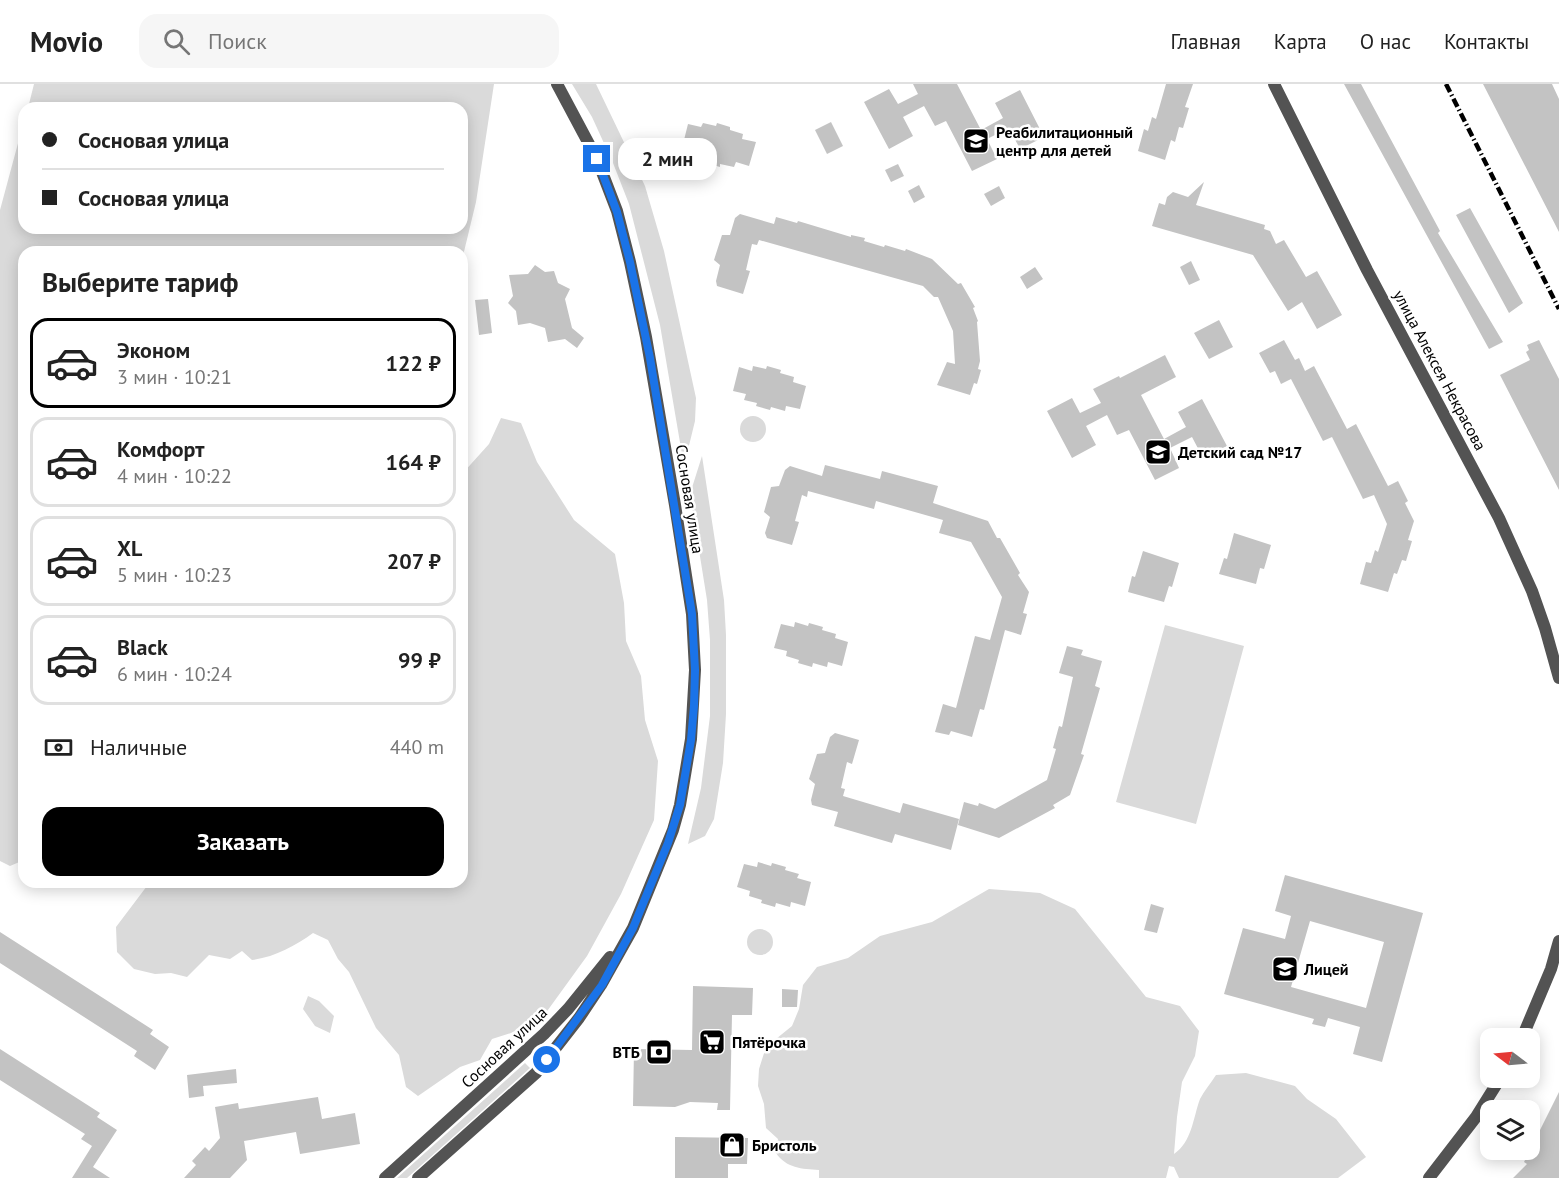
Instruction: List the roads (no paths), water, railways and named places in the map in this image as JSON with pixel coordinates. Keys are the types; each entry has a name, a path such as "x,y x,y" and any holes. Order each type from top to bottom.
{"street":[{"name":"Сосновая улица","path":"418,1178 536,1073 602,985 633,928 673,830 686,776 694,706 692,614 648,348 617,212 597,159 557,84"},
{"name":"улица Алексея Некрасова","path":"1274,84 1362,259 1499,518 1532,591 1559,678"},
{"name":"Сосновая улица","path":"385,1178 544,1034 568,1009 633,928"},
{"path":"1526,1028 1551,969 1559,941"},
{"path":"1429,1178 1476,1117 1494,1088"}],"railway":[{"path":"1446,84 1559,309"}],"place":[{"name":"Реабилитационный центр для детей","path":"976,141"},
{"name":"Детский сад №17","path":"1158,452"},
{"name":"Лицей","path":"1285,969"},
{"name":"Пятёрочка","path":"712,1042"},
{"name":"ВТБ","path":"659,1052"},
{"name":"Бристоль","path":"732,1145"}]}
